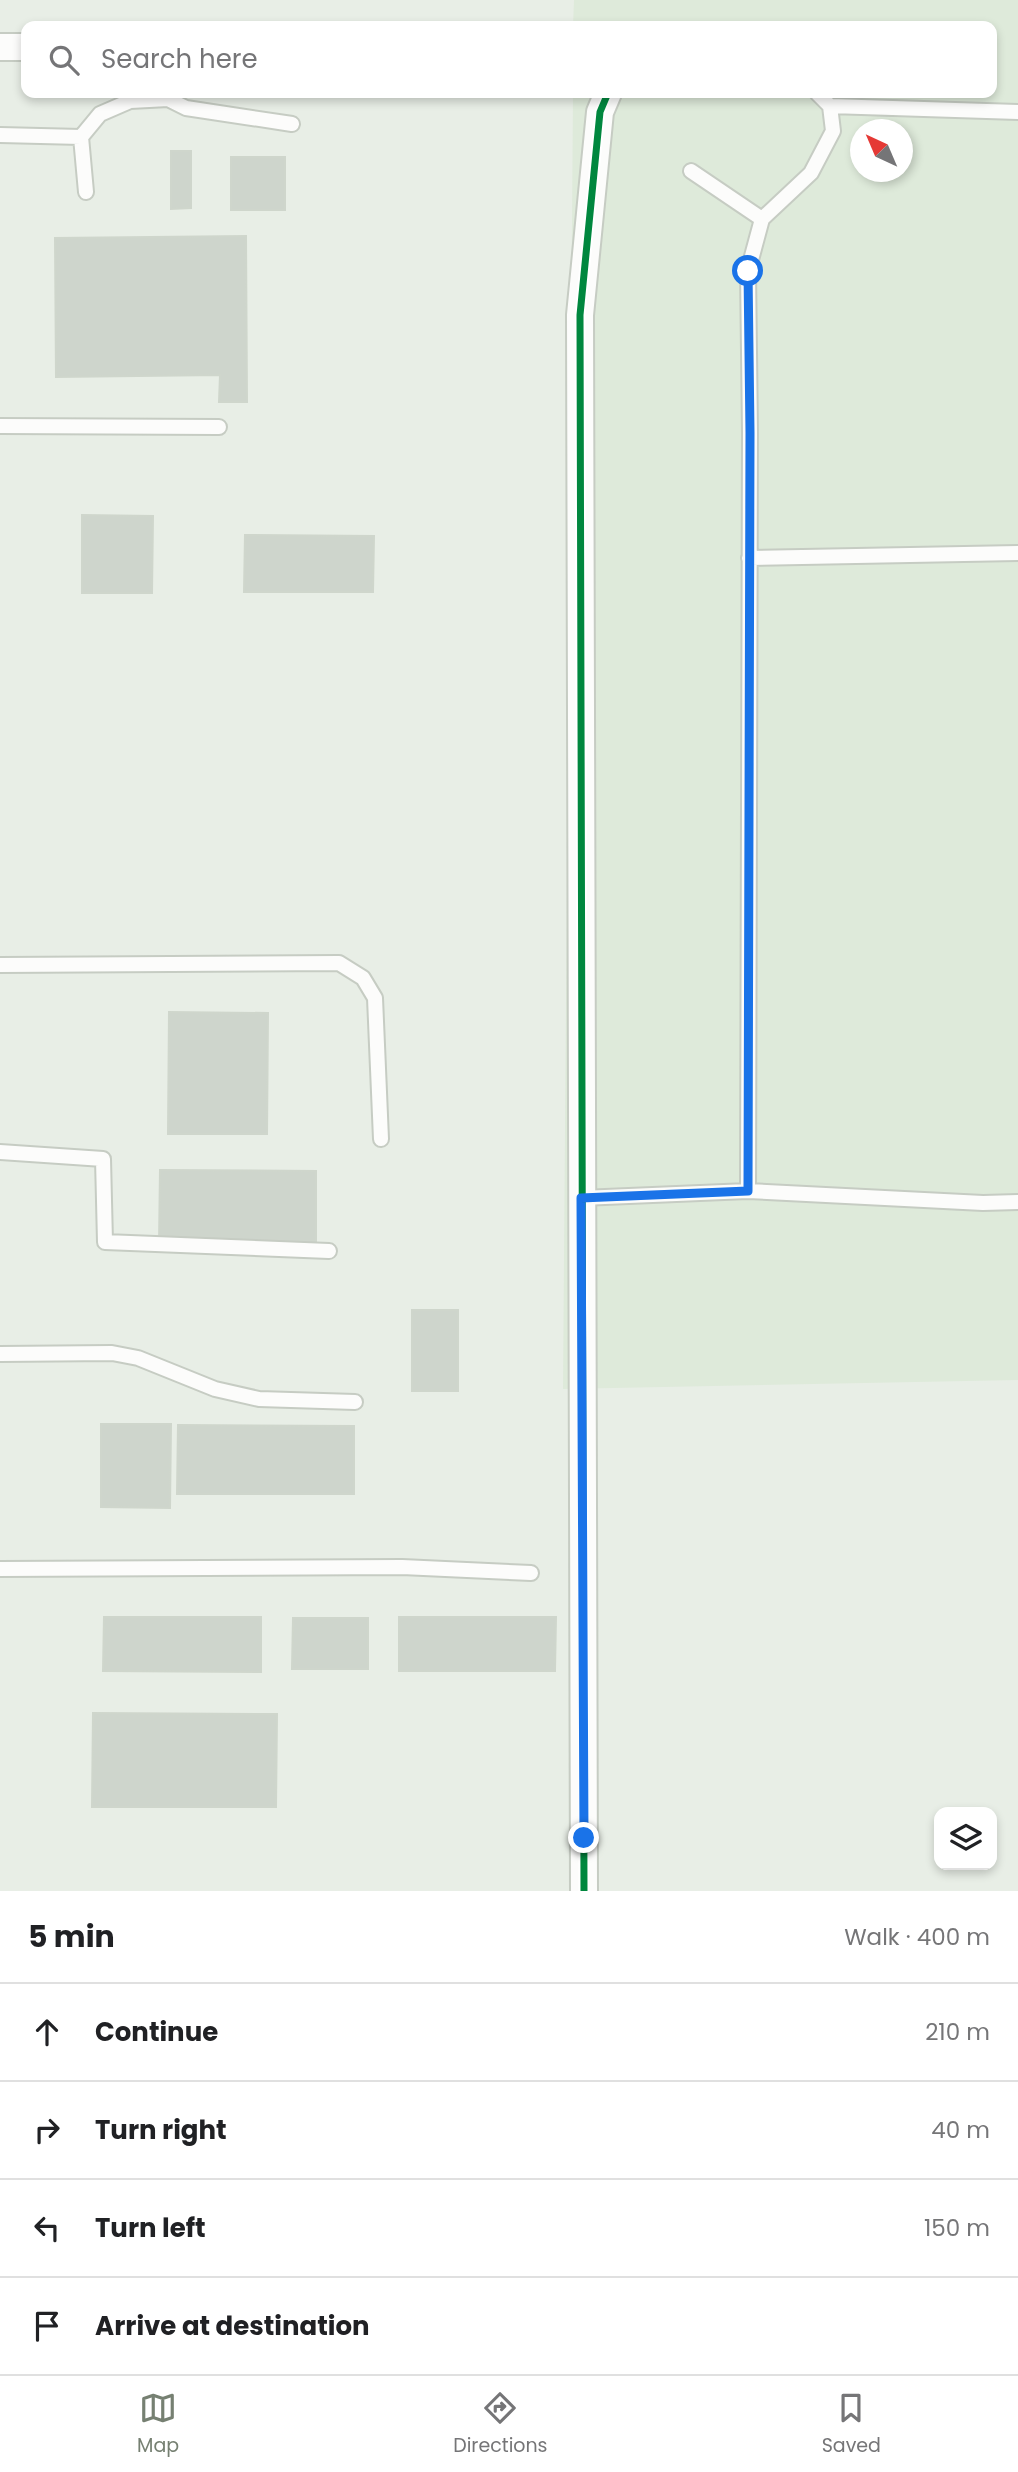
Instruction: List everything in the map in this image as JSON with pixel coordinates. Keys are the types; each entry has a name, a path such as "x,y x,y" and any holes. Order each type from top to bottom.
{"street":[{"path":"0,47 21,47"},
{"path":"584,1891 580,315 600,112 606,98"}],"lane":[{"path":"748,1191 748,271 762,219 811,173 833,131 830,106 822,98"},
{"path":"86,192 80,137 100,114 130,101 168,99 187,108 292,124"},
{"path":"830,106 1018,112"},
{"path":"0,135 80,137"},
{"path":"691,172 762,219"},
{"path":"0,426 219,426"},
{"path":"749,558 1018,553"},
{"path":"0,965 339,963 363,978 375,998 381,1139"},
{"path":"0,1152 103,1159 105,1242 330,1251"},
{"path":"581,1198 748,1191 983,1203 1018,1202"},
{"path":"0,1354 112,1353 138,1359 215,1389 259,1399 355,1402"},
{"path":"0,1569 402,1567 531,1573"}],"shaded area":[{"path":"574,0 1018,0 1018,1380 563,1389 573,98 997,98 997,21 573,21"}],"building":[{"path":"171,151 191,151 191,208 171,209"},
{"path":"231,157 285,157 285,210 231,210"},
{"path":"246,236 247,402 219,402 220,375 56,377 55,238"},
{"path":"82,515 153,516 152,593 82,593"},
{"path":"245,535 374,536 373,592 244,592"},
{"path":"169,1012 268,1013 267,1134 168,1134"},
{"path":"160,1170 316,1171 316,1244 159,1244"},
{"path":"412,1310 458,1310 458,1391 412,1391"},
{"path":"101,1424 171,1424 170,1508 101,1507"},
{"path":"178,1425 354,1426 354,1494 177,1494"},
{"path":"104,1617 261,1617 261,1672 103,1671"},
{"path":"399,1617 556,1617 555,1671 399,1671"},
{"path":"293,1618 368,1618 368,1669 292,1669"},
{"path":"93,1713 277,1714 276,1807 92,1807"}],"cycle path":[{"path":"584,1891 580,315 600,112 606,98"}],"route":[{"path":"584,1838 581,1198 748,1191 748,271"}]}
